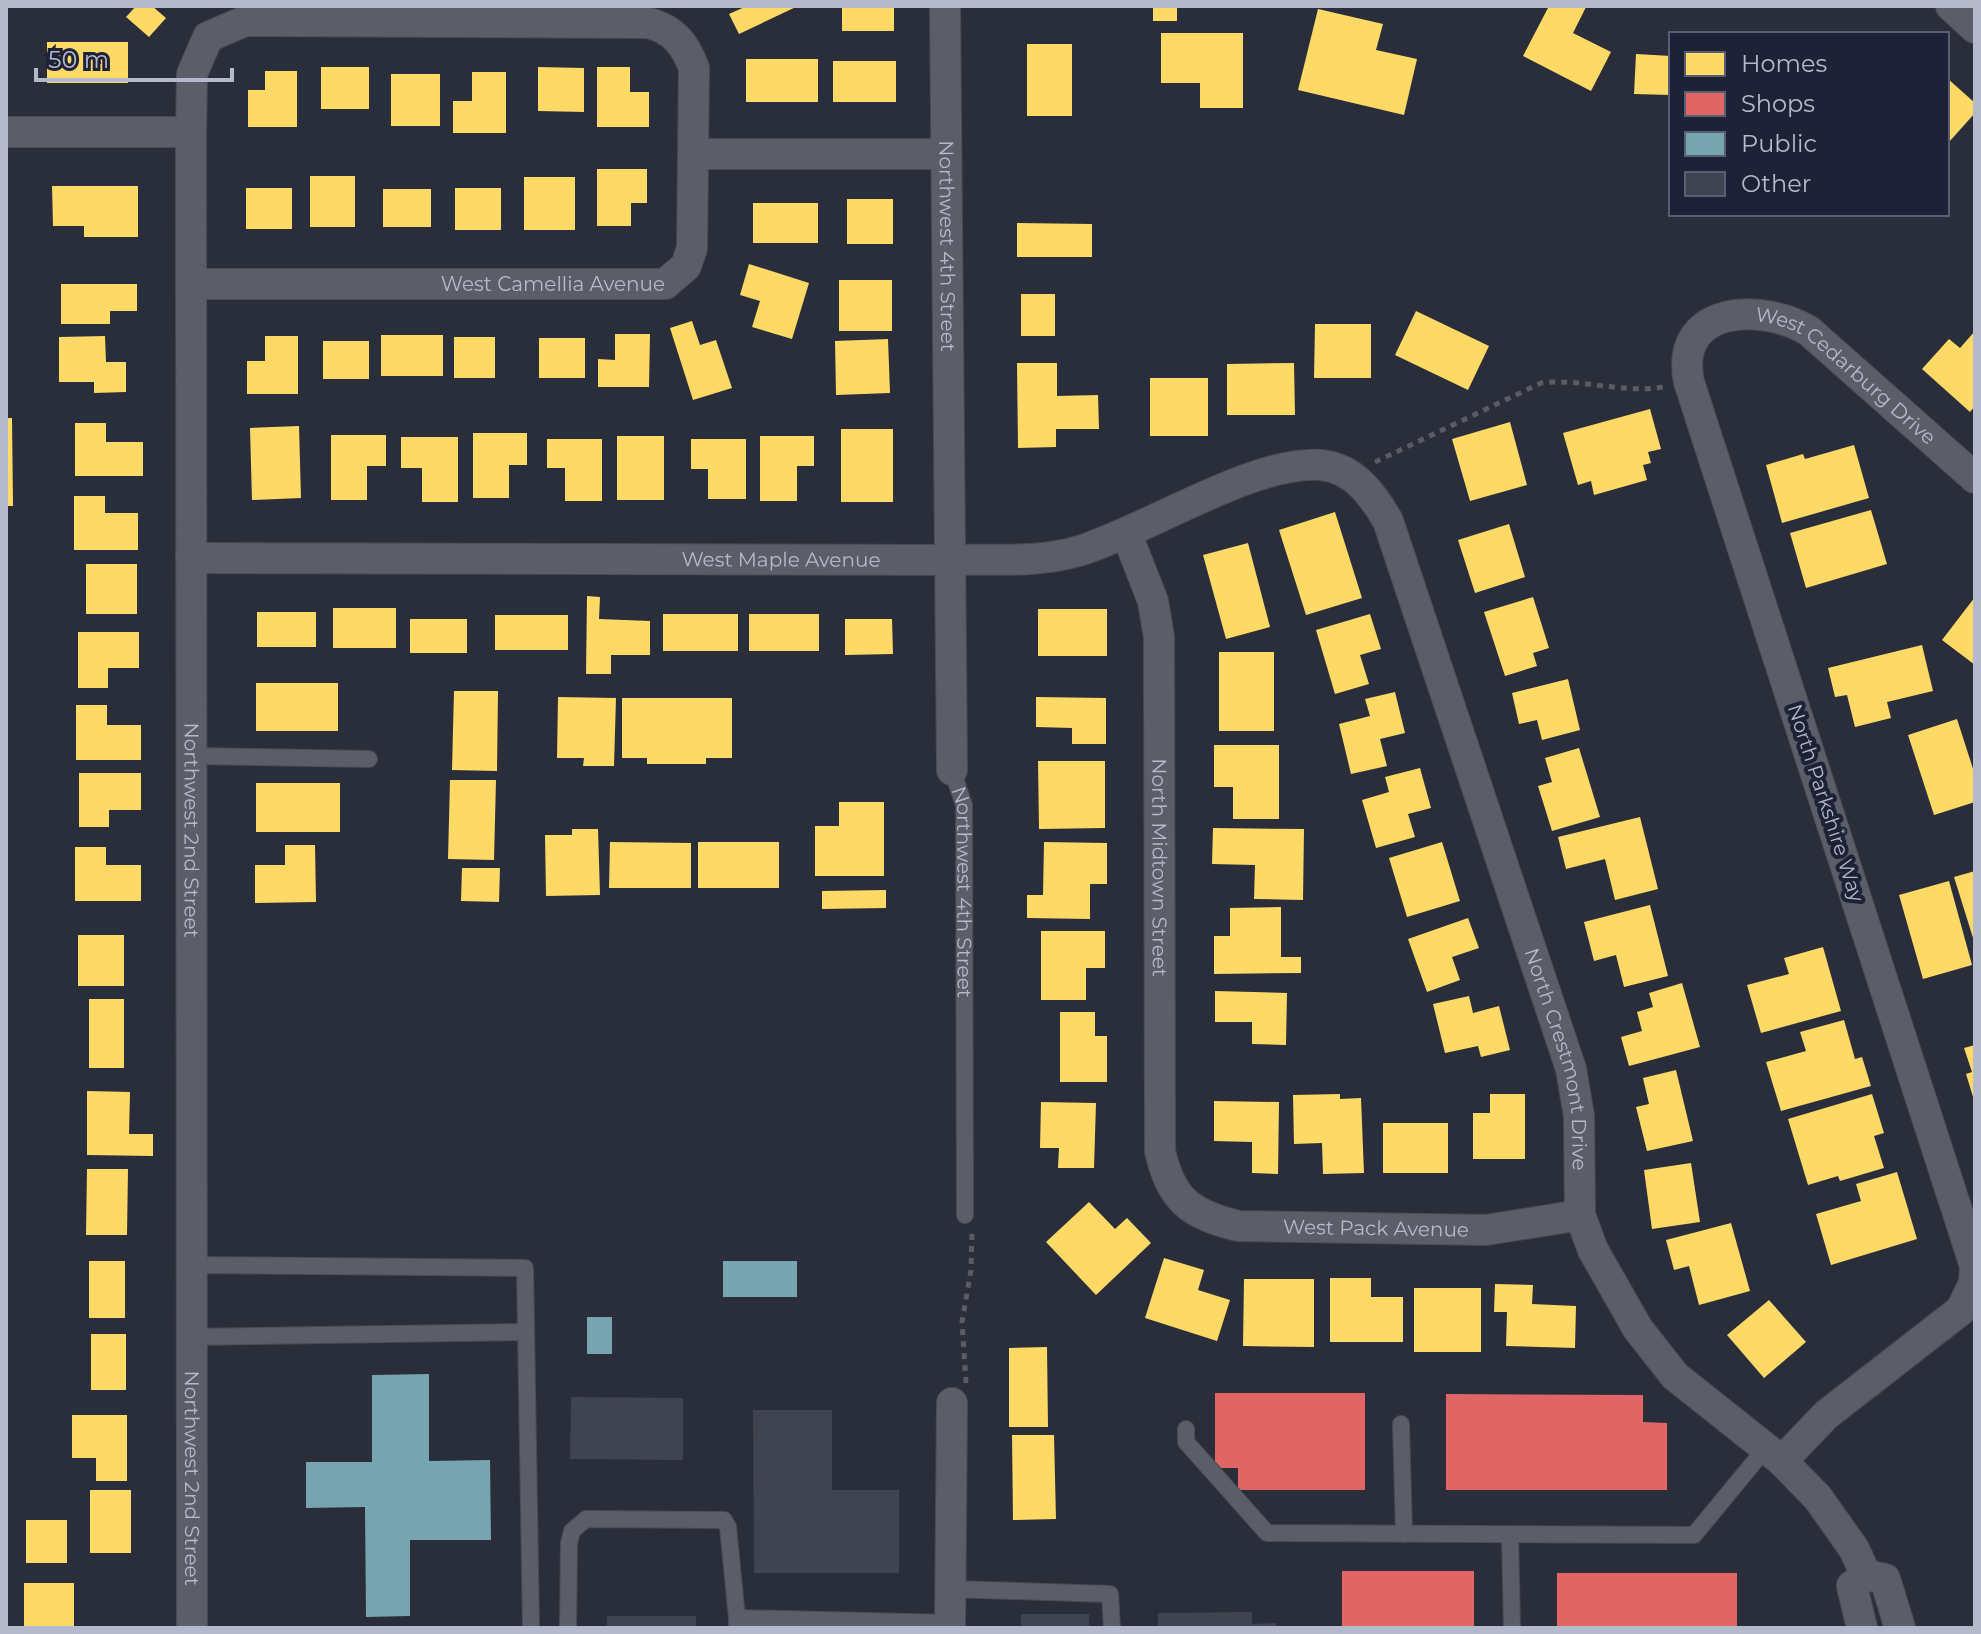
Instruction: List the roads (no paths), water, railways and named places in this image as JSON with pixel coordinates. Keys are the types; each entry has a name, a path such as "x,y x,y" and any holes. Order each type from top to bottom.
{"street":[{"name":"Northwest 4th Street","path":"945,6 952,770"},
{"path":"1951,6 1975,26"},
{"name":"Northwest 2nd Street","path":"192,1628 192,74 208,37 245,21 649,23 677,37 691,59 693,154"},
{"path":"6,132 191,132"},
{"path":"693,154 945,154"},
{"name":"West Camellia Avenue","path":"191,284 665,284 686,266 692,248 693,154"},
{"name":"West Cedarburg Drive","path":"1702,328 1716,318 1731,315 1772,316 1793,321 1809,331 1975,478"},
{"name":"North Parkshire Way","path":"1702,328 1688,346 1685,362 1689,382 1972,1250 1974,1283"},
{"name":"West Maple Avenue","path":"191,558 951,560 1046,557 1075,552 1127,535 1180,507 1283,468 1322,465 1350,475"},
{"name":"North Crestmont Drive","path":"1350,475 1373,494 1388,521 1571,1069 1579,1116 1580,1215 1593,1250 1655,1354 1686,1386 1774,1455 1818,1498 1854,1549 1866,1575 1885,1579 1900,1628"},
{"name":"North Midtown Street","path":"1127,535 1153,601 1159,637 1160,1151 1166,1176 1179,1199"},
{"name":"West Pack Avenue","path":"1179,1199 1206,1218 1238,1226 1486,1230 1580,1215"},
{"path":"1774,1455 1961,1310 1974,1283"},
{"path":"950,1625 952,1403"},
{"path":"1862,1628 1852,1586 1866,1575"}],"lane":[{"path":"191,756 369,759"},
{"name":"Northwest 4th Street","path":"952,770 964,805 965,1215"},
{"path":"192,1265 525,1268 531,1628"},
{"path":"192,1337 526,1332"},
{"path":"1401,1424 1404,1534"},
{"path":"1186,1429 1186,1442 1267,1533 1694,1535 1774,1455"},
{"path":"568,1628 569,1543 572,1531 586,1519 724,1520 728,1527 737,1623 950,1625"},
{"path":"1510,1534 1512,1628"},
{"path":"950,1589 1110,1594 1112,1628"}]}
